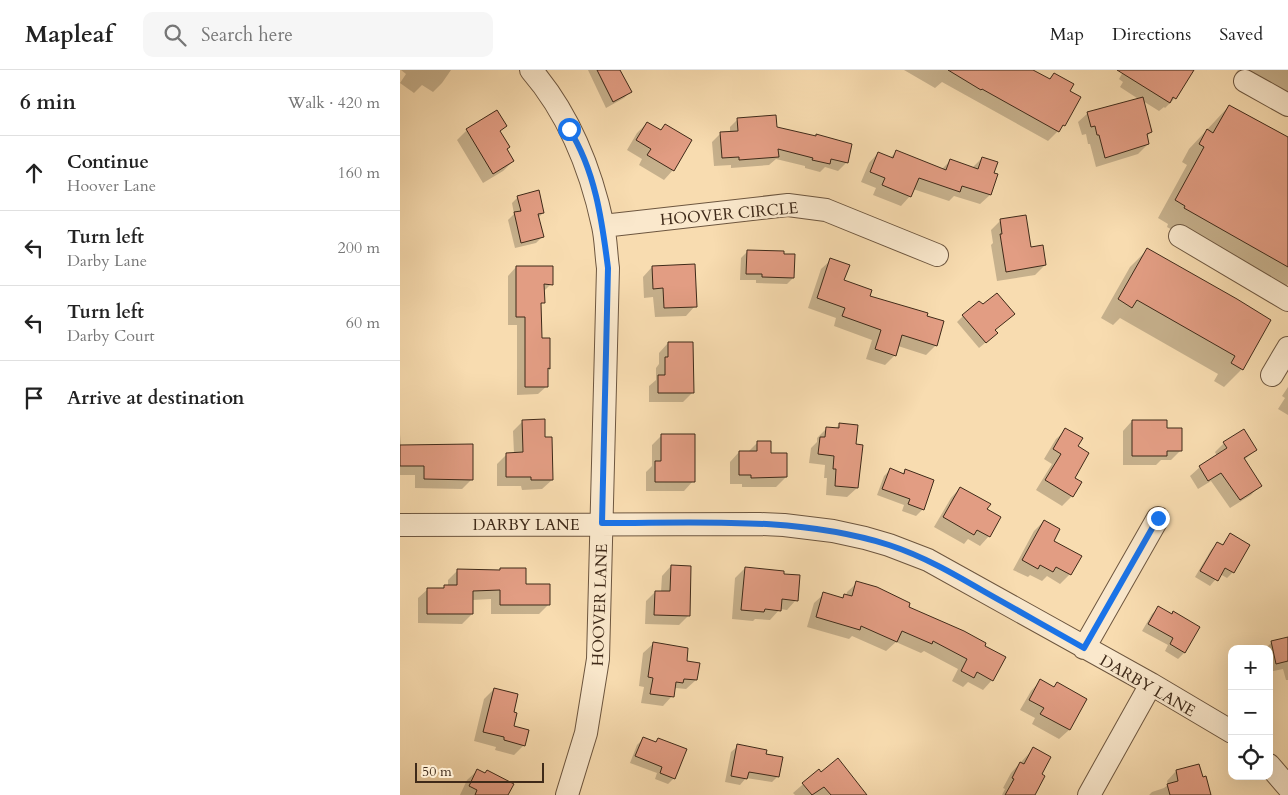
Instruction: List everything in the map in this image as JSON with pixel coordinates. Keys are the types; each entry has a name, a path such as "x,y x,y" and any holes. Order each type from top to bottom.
{"street":[{"name":"HOOVER LANE","path":"531,70 554,100 577,142 596,195 603,226 608,268 609,289 598,659 575,792"},
{"path":"1246,81 1288,105"},
{"name":"HOOVER CIRCLE","path":"603,226 788,205 826,210 937,255"},
{"path":"1180,236 1288,300"},
{"path":"1272,375 1288,348"},
{"path":"1084,648 1158,518"},
{"name":"DARBY LANE","path":"400,525 602,523 784,525 833,531 873,540 942,568 1151,684 1228,730"},
{"path":"1089,795 1151,684"}],"building":[{"path":"597,70 620,70 632,92 613,102"},
{"path":"948,70 1033,70 1050,79 1054,73 1074,84 1070,91 1081,97 1065,126 1063,125 1059,132"},
{"path":"1117,70 1194,70 1176,99 1173,97 1170,103"},
{"path":"1143,97 1152,132 1147,134 1149,144 1105,158 1099,135 1097,135 1095,126 1091,127 1087,112"},
{"path":"1229,105 1288,137 1288,267 1184,208 1185,206 1175,200 1204,147 1199,144 1207,129 1213,133"},
{"path":"497,110 507,126 500,131 510,147 507,149 514,161 493,174 466,129"},
{"path":"776,115 777,127 816,136 816,134 852,144 848,163 831,159 830,164 778,149 779,157 739,160 739,157 722,158 720,132 738,131 737,118"},
{"path":"647,122 661,130 665,124 692,140 674,171 647,155 651,149 636,140"},
{"path":"896,150 946,170 950,159 978,169 982,157 998,162 994,173 998,174 991,195 962,186 960,192 919,178 911,197 882,185 885,178 870,172 878,152 893,158"},
{"path":"539,190 544,213 538,214 544,237 521,243 514,212 521,211 517,196"},
{"path":"1026,215 1031,247 1043,245 1046,265 1006,272 1000,234 1002,234 1000,219"},
{"path":"1147,248 1271,320 1243,370 1231,363 1235,356 1137,300 1132,308 1118,299"},
{"path":"747,250 784,251 784,254 795,254 794,278 762,277 762,274 746,274"},
{"path":"830,258 850,265 844,280 872,290 870,296 928,313 927,316 944,321 937,346 902,335 896,356 875,349 881,330 842,316 845,308 817,298"},
{"path":"695,264 697,307 664,308 663,288 653,289 652,266"},
{"path":"516,266 553,266 553,285 544,284 545,303 541,303 542,338 550,338 548,387 525,387 525,317 516,317"},
{"path":"997,293 1015,314 995,330 998,333 986,343 962,315 979,301 983,304"},
{"path":"668,342 693,342 694,393 658,393 658,375 665,375 665,357 668,357"},
{"path":"545,419 545,437 552,437 553,480 531,480 531,477 506,477 506,453 523,452 522,420"},
{"path":"1132,420 1167,420 1167,428 1182,428 1182,451 1167,451 1167,456 1132,456"},
{"path":"839,423 858,425 856,444 863,445 858,488 835,486 836,469 833,469 834,456 818,454 820,437 825,437 826,427 839,428"},
{"path":"1065,428 1083,438 1078,446 1089,453 1075,478 1082,482 1073,497 1045,480 1061,454 1053,449"},
{"path":"1244,429 1257,450 1244,458 1262,486 1240,500 1221,473 1208,481 1199,466 1227,448 1223,442"},
{"path":"661,434 695,434 695,482 655,482 655,461 661,461"},
{"path":"757,441 771,441 771,453 787,453 787,477 751,478 751,475 739,475 739,451 757,451"},
{"path":"473,444 473,480 424,479 424,466 400,466 400,445"},
{"path":"890,468 904,474 905,469 934,480 924,510 908,504 910,499 882,489"},
{"path":"960,487 991,504 987,509 1001,517 990,537 977,530 974,535 943,517"},
{"path":"1044,520 1060,529 1054,541 1082,556 1071,575 1056,567 1053,572 1040,565 1038,569 1022,560"},
{"path":"1230,533 1250,545 1234,573 1225,568 1218,581 1200,571 1217,542 1223,545"},
{"path":"671,565 691,566 690,616 654,615 655,591 670,591"},
{"path":"745,567 784,571 784,574 800,575 798,601 782,599 781,611 765,609 764,612 741,610"},
{"path":"500,568 526,568 526,584 550,584 550,605 500,605 500,590 473,591 473,614 427,614 427,588 444,588 444,585 457,585 457,569 500,570"},
{"path":"856,581 877,587 910,603 909,607 964,631 986,643 985,646 1006,657 993,681 977,672 974,678 961,671 967,659 933,641 932,644 902,631 897,642 861,626 860,630 816,617 823,592 843,598 844,594 852,596"},
{"path":"1158,606 1172,614 1173,611 1200,627 1185,653 1170,644 1173,638 1148,624"},
{"path":"1288,637 1288,661 1276,664 1271,641"},
{"path":"653,642 688,648 687,661 700,663 697,680 684,679 683,683 676,682 674,697 650,694 653,678 648,677"},
{"path":"1040,679 1054,687 1057,682 1087,699 1070,730 1040,714 1044,708 1029,700"},
{"path":"494,688 518,694 514,712 517,713 514,726 529,730 525,746 504,740 504,737 483,732"},
{"path":"643,737 656,742 658,738 687,749 675,779 660,773 662,767 635,756"},
{"path":"737,744 767,750 766,754 783,757 779,777 749,772 747,779 731,776"},
{"path":"1033,747 1051,757 1042,774 1045,776 1035,795 1005,795 1014,779 1012,778 1020,762 1024,764"},
{"path":"838,758 867,795 831,795 824,787 812,795 802,783 819,769 821,772"},
{"path":"1199,764 1203,777 1206,776 1211,795 1170,795 1167,784 1178,781 1176,770"},
{"path":"477,769 485,773 487,770 514,784 508,795 475,795 477,790 469,786"}],"route":[{"path":"569,129 577,142 596,195 603,226 608,268 602,523 784,525 833,531 873,540 928,560 1084,648 1158,518"}]}
